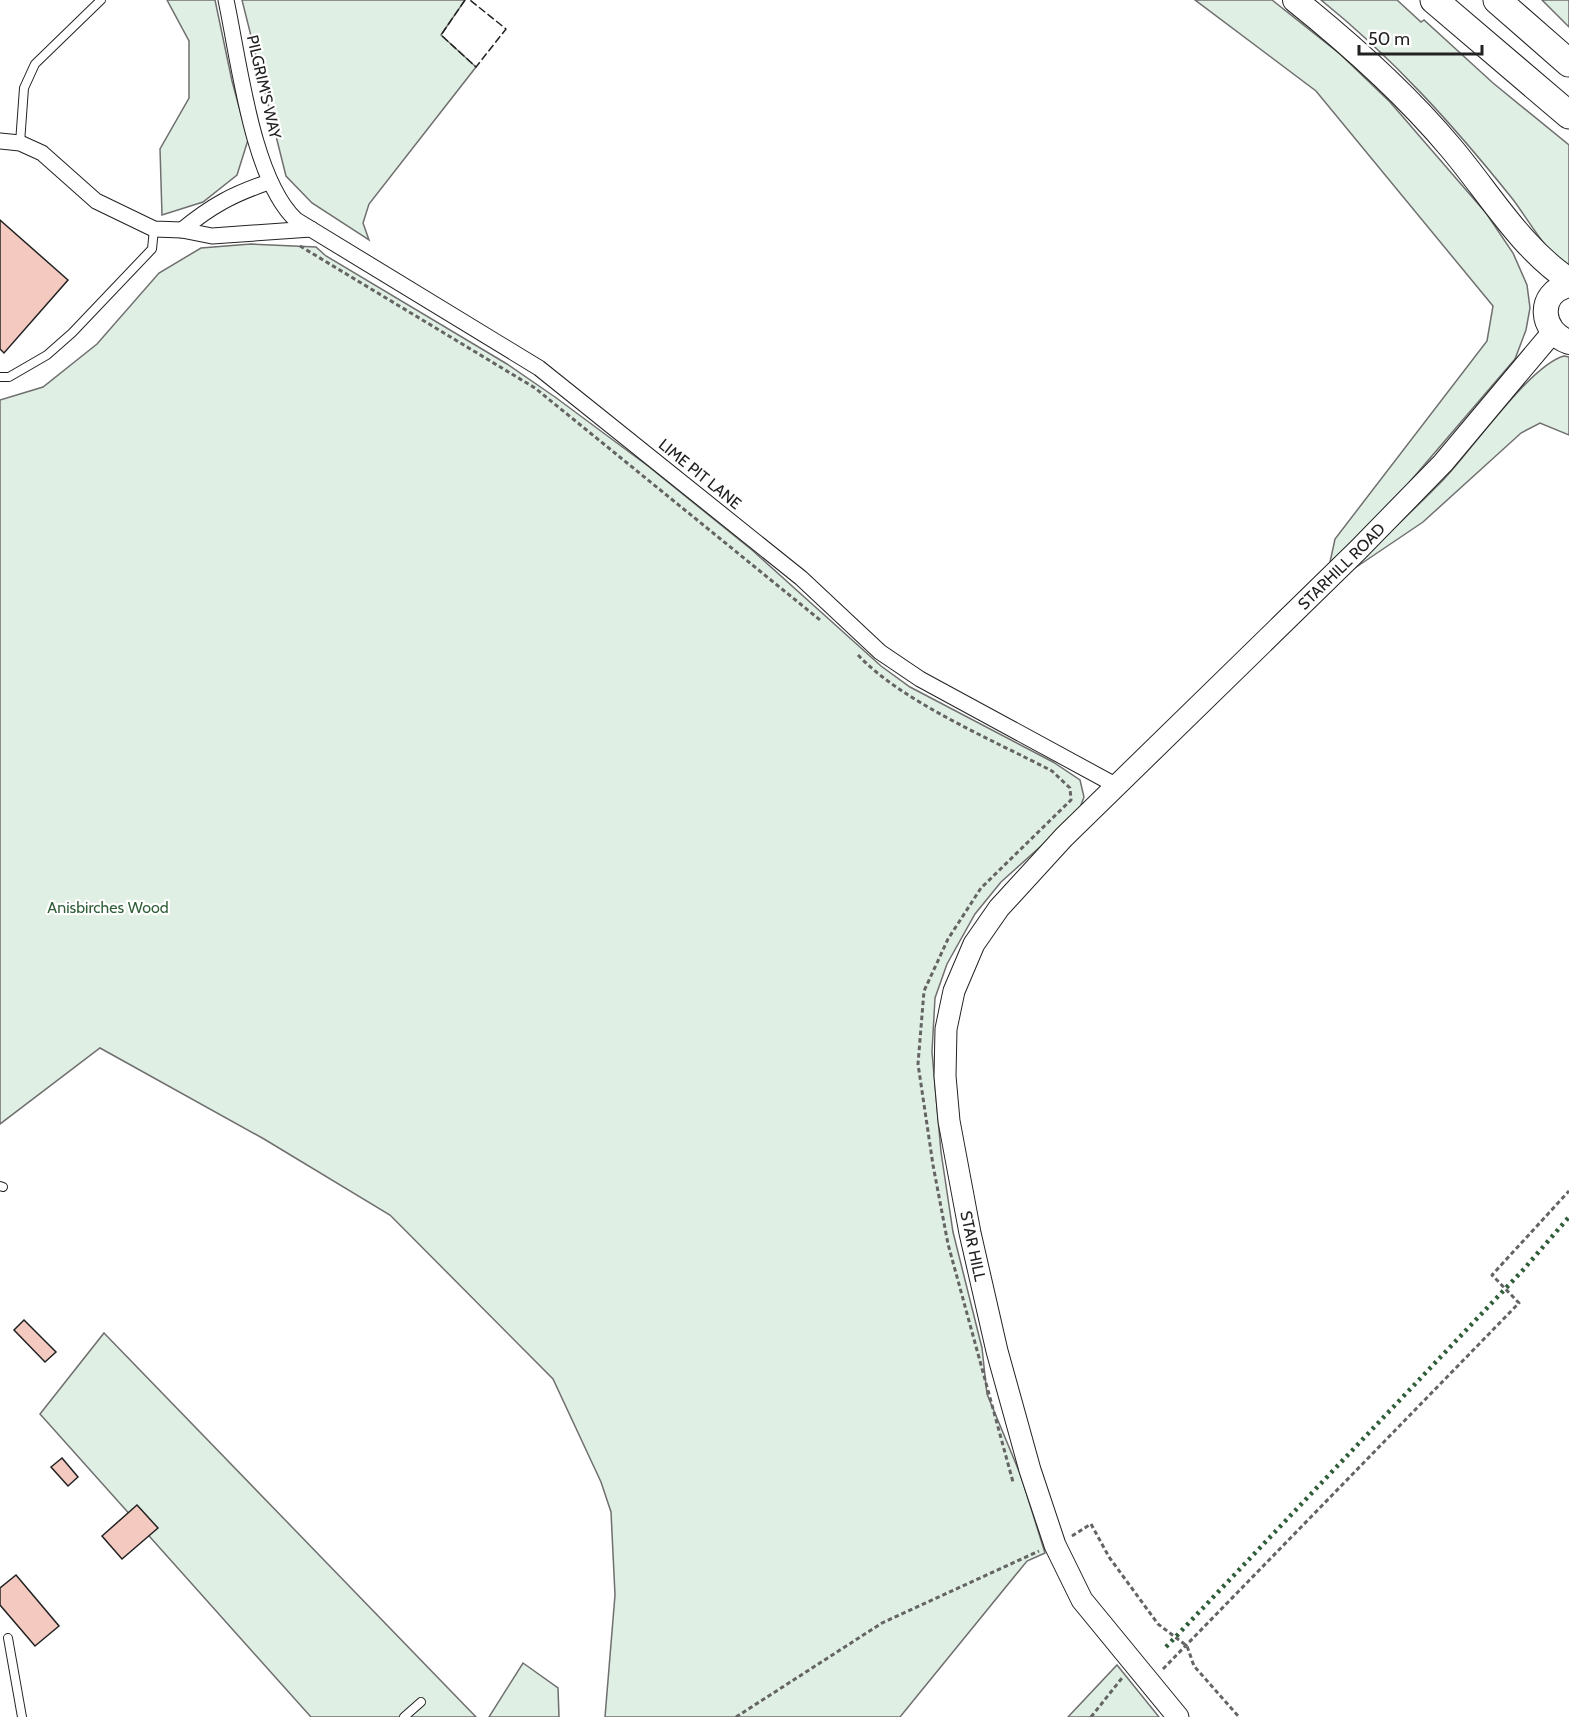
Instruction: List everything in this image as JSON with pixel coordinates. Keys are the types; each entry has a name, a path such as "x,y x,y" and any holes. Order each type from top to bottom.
{"highway":[{"path":"1434,0 1569,115"},
{"path":"1497,0 1569,63"}],"main road":[{"path":"1295,0 1339,36 1406,98 1457,154 1527,245 1569,283 1552,295 1545,310"},
{"path":"1527,245 1541,282 1548,327 1561,338"}],"street":[{"name":"PILGRIM'S WAY","path":"226,0 253,125 269,182"},
{"path":"0,141 20,143 42,153 96,201 154,229 182,230 212,236 312,229"},
{"path":"182,230 207,210 233,194 269,182"},
{"name":"LIME PIT LANE","path":"269,182 284,209 296,220 539,368 801,578 888,657 920,679 1117,786"},
{"name":"STARHILL ROAD","path":"1117,786 1443,463 1561,338"},
{"name":"STAR HILL","path":"1117,786 1064,837 999,908 974,944 954,991 946,1029 945,1076 949,1121 970,1233 1046,1548 1082,1600 1133,1665 1178,1717"}],"lane":[{"path":"20,143 24,88 35,64 101,0"},
{"path":"0,377 9,377 47,355 72,333 152,249 154,229"},
{"path":"8,1638 22,1717"},
{"path":"404,1717 421,1702"}],"path":[{"path":"312,229 299,247 535,388 828,626"},
{"path":"853,650 868,666 918,700 1052,771 1063,778 1070,788 1071,800 981,888 948,939 924,992 919,1053 933,1165 948,1244 987,1395 1015,1488"},
{"path":"1149,1683 1519,1303 1492,1275 1569,1191"},
{"path":"736,1717 882,1623 1046,1548 1091,1524 1109,1557 1158,1624 1187,1646 1194,1666 1239,1717"},
{"path":"1034,1541 1046,1548"},
{"path":"1091,1717 1133,1665"}],"green space":[{"path":"167,0 215,0 232,81 248,140 237,175 203,202 162,215 160,149 189,98 189,41"},
{"path":"242,0 465,0 441,35 476,67 369,204 363,223 369,240 312,203 286,176"},
{"path":"1195,0 1272,0 1340,54 1390,102 1486,213 1513,253 1527,285 1530,308 1526,330 1515,359 1401,492 1342,554 1330,562 1335,539 1487,341 1493,306 1316,91"},
{"path":"1321,0 1397,0 1421,22 1424,20 1493,83 1569,145 1569,266 1554,256 1517,205 1422,94 1373,45"},
{"path":"1542,0 1569,0 1569,27"},
{"name":"Anisbirches Wood","path":"251,244 316,247 326,256 507,364 648,466 752,550 881,666 910,687 1053,762 1080,780 1084,797 1078,813 1001,882 975,914 947,964 935,998 932,1052 941,1152 953,1232 982,1348 987,1394 1021,1476 1045,1553 1027,1561 900,1717 605,1717 615,1595 611,1512 601,1482 553,1379 390,1215 264,1139 100,1048 0,1124 0,400 43,387 97,344 159,273 201,248"},
{"path":"1564,356 1569,357 1569,435 1540,423 1521,433 1423,522 1346,574 1444,479 1518,391 1550,363"},
{"path":"104,1333 476,1717 311,1717 40,1414"},
{"path":"523,1663 558,1688 559,1717 489,1717"},
{"path":"1117,1665 1159,1717 1068,1717"}],"building":[{"path":"0,220 68,280 4,353 0,349"},
{"path":"24,1320 56,1352 45,1362 14,1330"},
{"path":"62,1458 78,1477 68,1486 51,1467"},
{"path":"137,1505 158,1528 122,1559 102,1536"},
{"path":"16,1575 59,1626 35,1646 0,1605 0,1588"}],"hedge":[{"path":"1166,1647 1523,1270 1569,1217"}],"fence":[{"path":"465,0 441,35 476,67 506,29 470,0"}]}
